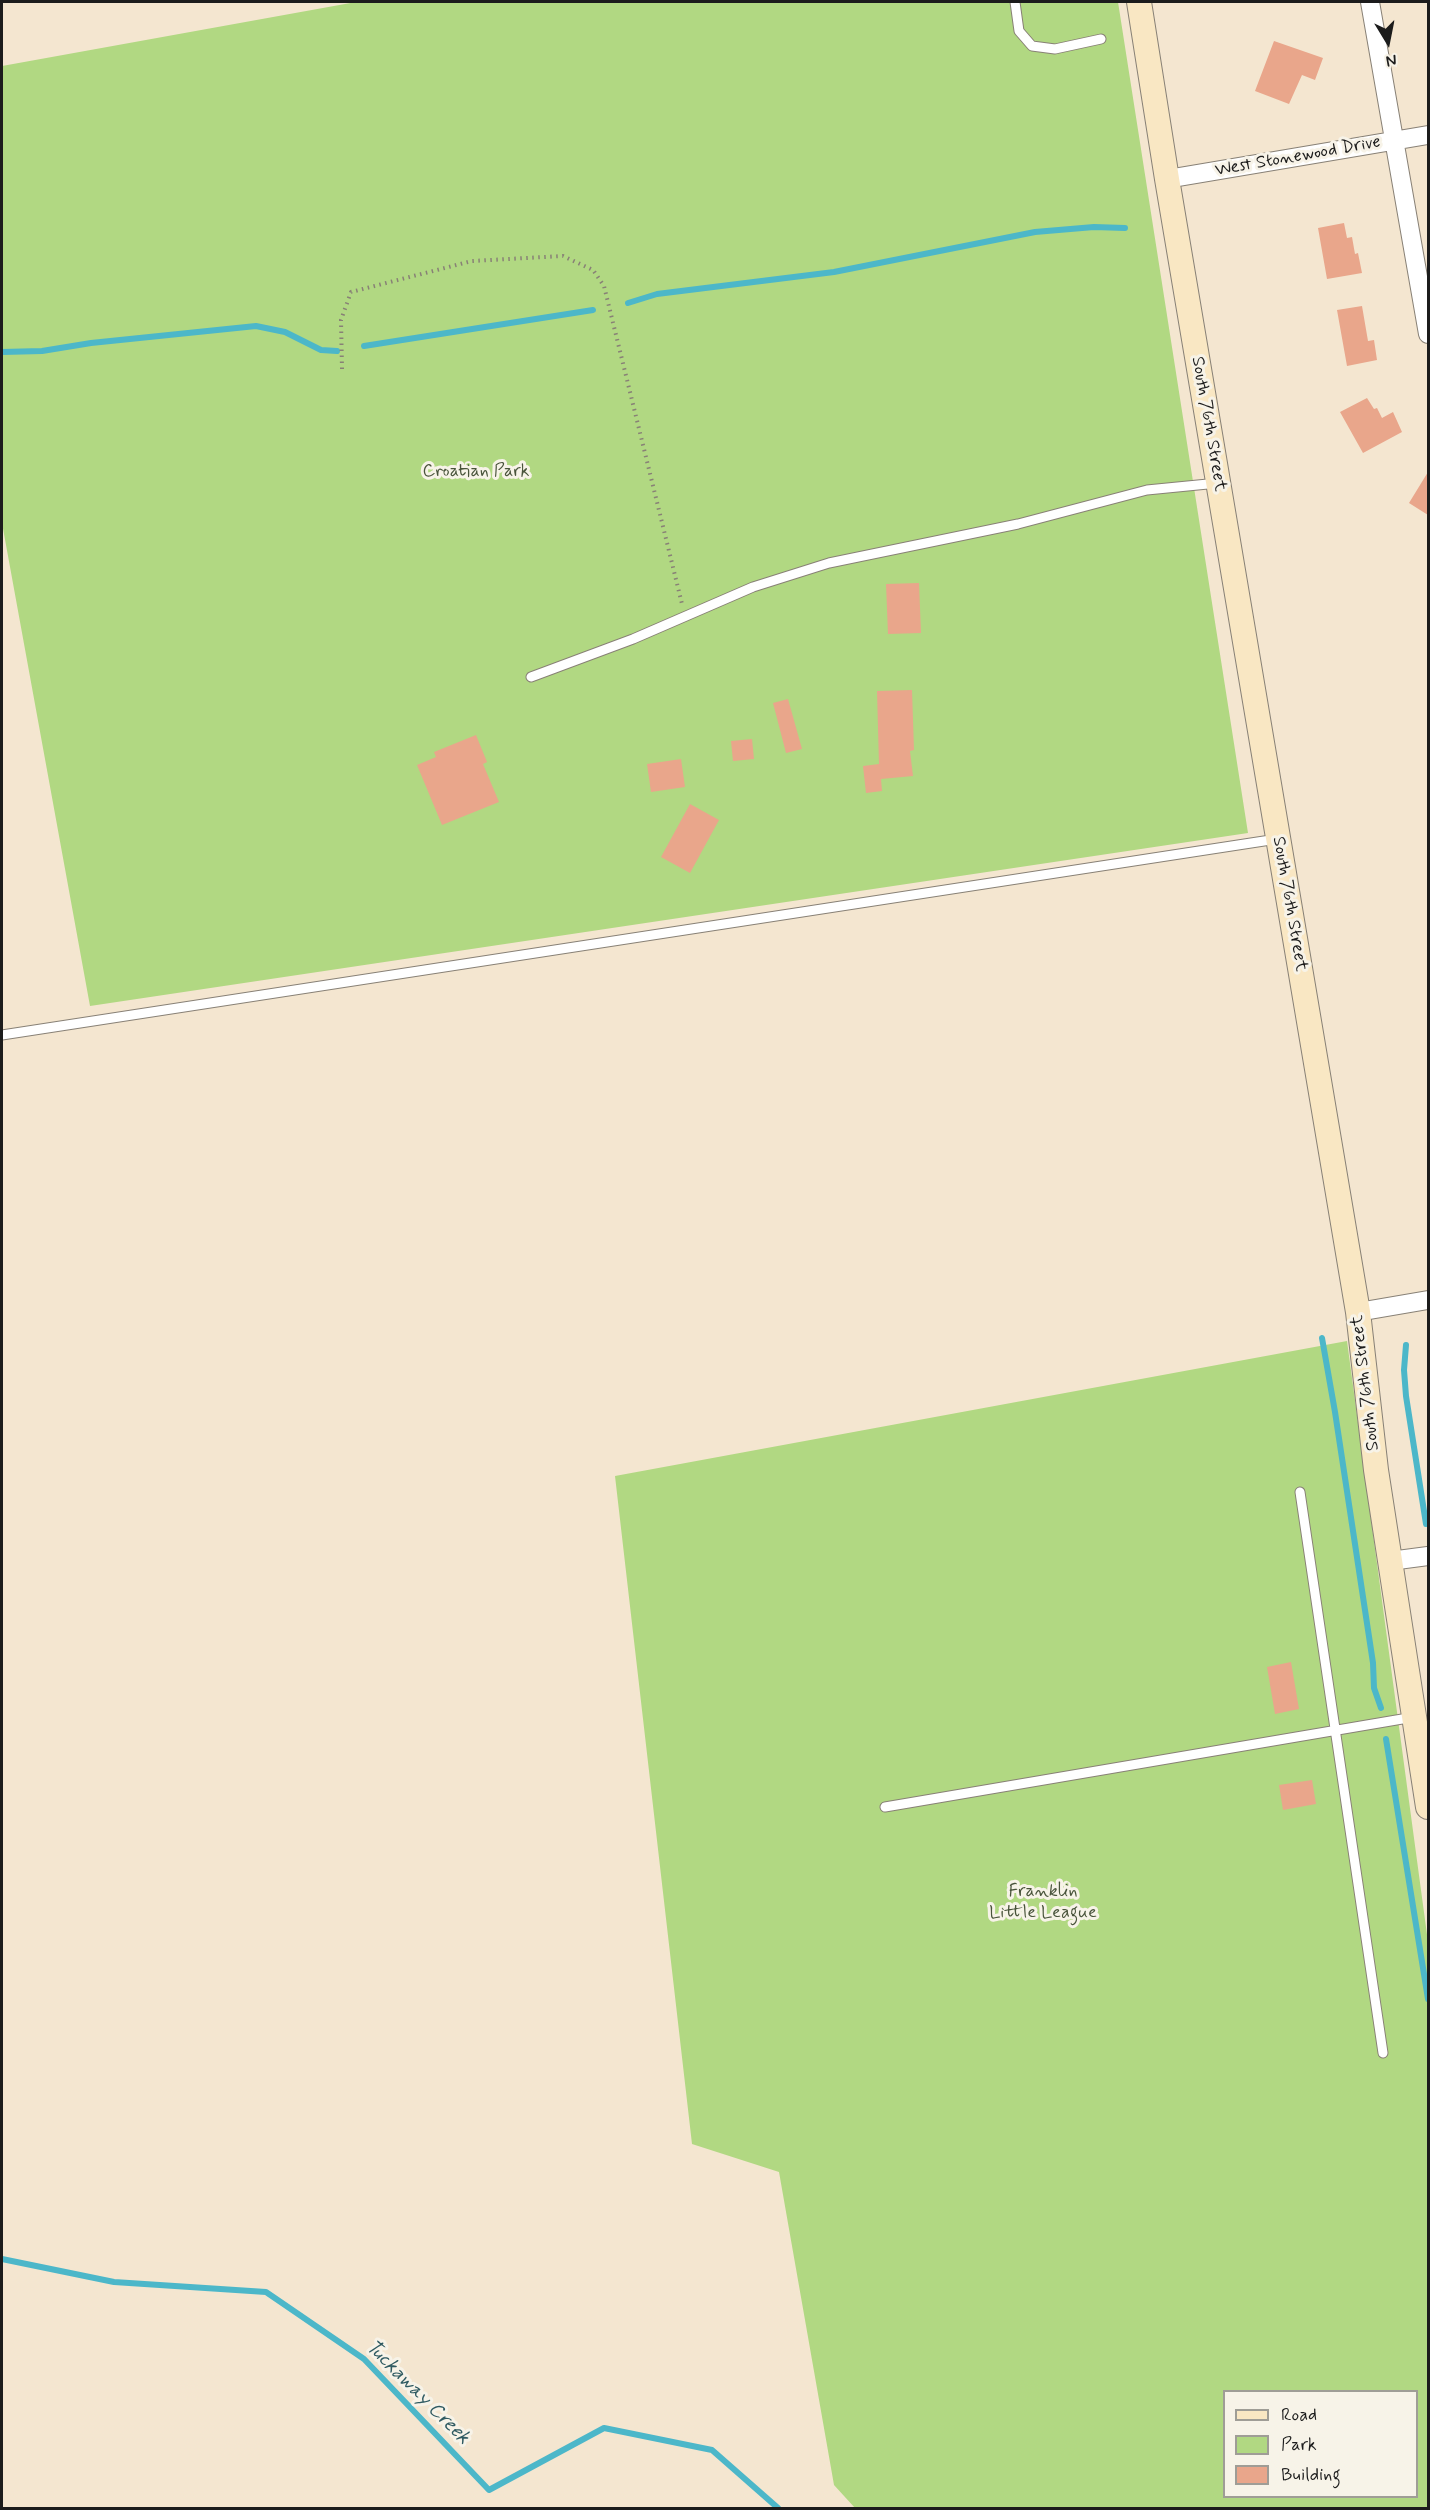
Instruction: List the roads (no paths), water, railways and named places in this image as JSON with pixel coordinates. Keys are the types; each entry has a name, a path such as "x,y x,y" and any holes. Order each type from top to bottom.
{"main road":[{"name":"South 76th Street","path":"1139,2 1358,1312 1376,1470 1428,1807"}],"street":[{"path":"1370,2 1428,334"},
{"name":"West Stonewood Drive","path":"1167,179 1428,135"},
{"path":"1358,1312 1428,1300"},
{"path":"1390,1561 1428,1556"}],"lane":[{"path":"1015,2 1019,31 1032,46 1055,49 1101,39"},
{"path":"531,676 633,639 753,587 829,563 1018,524 1147,490 1218,483"},
{"path":"2,1035 1278,839"},
{"path":"1300,1492 1383,2053"},
{"path":"885,1808 1413,1717"}],"waterway":[{"path":"628,303 657,294 834,272 1035,232 1094,227 1125,228"},
{"path":"364,346 593,310"},
{"path":"2,352 42,351 91,343 256,326 285,332 321,350 337,351"},
{"path":"1322,1338 1373,1663 1374,1688 1381,1708"},
{"path":"1406,1345 1404,1370 1406,1396 1426,1524"},
{"path":"1386,1739 1428,1999"},
{"name":"Tuckaway Creek","path":"2,2259 114,2282 266,2292 364,2359 489,2490 604,2428 712,2450 778,2508"}],"park label":[{"name":"Croatian Park","path":"476,472"},
{"name":"Franklin Little League","path":"1043,1902"}]}
